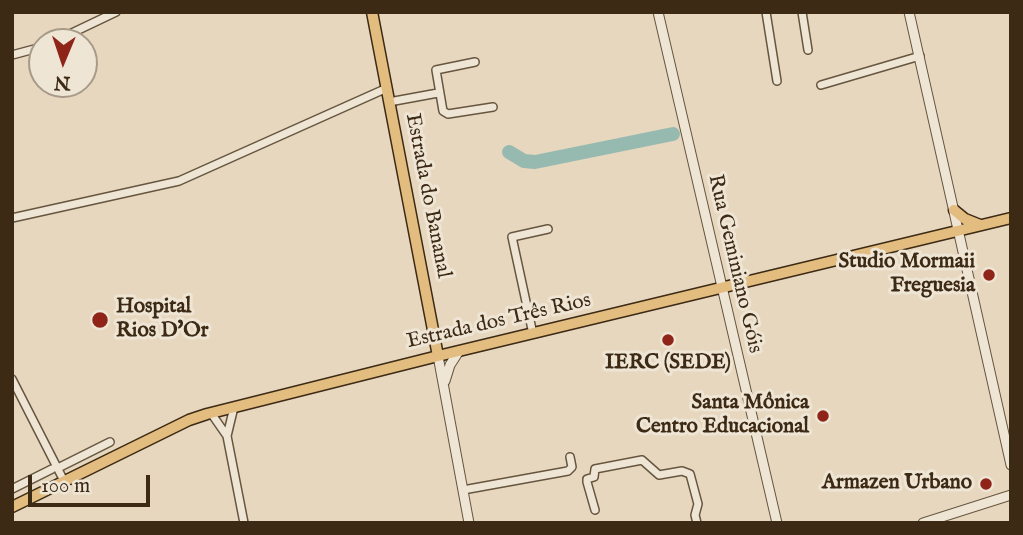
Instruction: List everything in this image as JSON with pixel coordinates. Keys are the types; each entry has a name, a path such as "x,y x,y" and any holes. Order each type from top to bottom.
{"main road":[{"name":"Estrada do Bananal","path":"372,12 438,356"},
{"path":"954,210 980,226"},
{"name":"Estrada dos Três Rios","path":"12,507 189,420 211,413 1011,218"}],"street":[{"path":"82,28 116,12"},
{"name":"Rua Geminiano Góis","path":"658,12 777,523"},
{"path":"766,12 778,81"},
{"path":"802,12 808,50"},
{"path":"909,12 1011,465"},
{"path":"821,85 919,57"},
{"path":"475,62 436,70 438,93 445,114 492,107"},
{"path":"12,218 179,181 387,88"},
{"path":"389,102 438,93"},
{"path":"533,334 512,237 548,229"},
{"path":"443,387 450,365 459,351"},
{"name":"Estrada do Bananal","path":"438,356 469,523"},
{"path":"12,379 55,469 64,481"},
{"path":"227,436 234,407"},
{"path":"211,413 227,436 244,523"},
{"path":"12,489 110,442"},
{"path":"463,490 568,471 572,467 570,457"},
{"path":"595,510 587,482 587,479 594,477 595,470 642,460 659,474 682,471 690,474 698,504 695,516 697,523"},
{"path":"923,523 1011,495"}],"waterway":[{"path":"509,152 524,161 535,162 673,134"}],"place":[{"name":"Studio Mormaii Freguesia","path":"989,275"},
{"name":"Hospital Rios D'Or","path":"100,320"},
{"name":"IERC (SEDE)","path":"668,340"},
{"name":"Santa Mônica Centro Educacional","path":"823,416"},
{"name":"Armazen Urbano","path":"986,484"}]}
